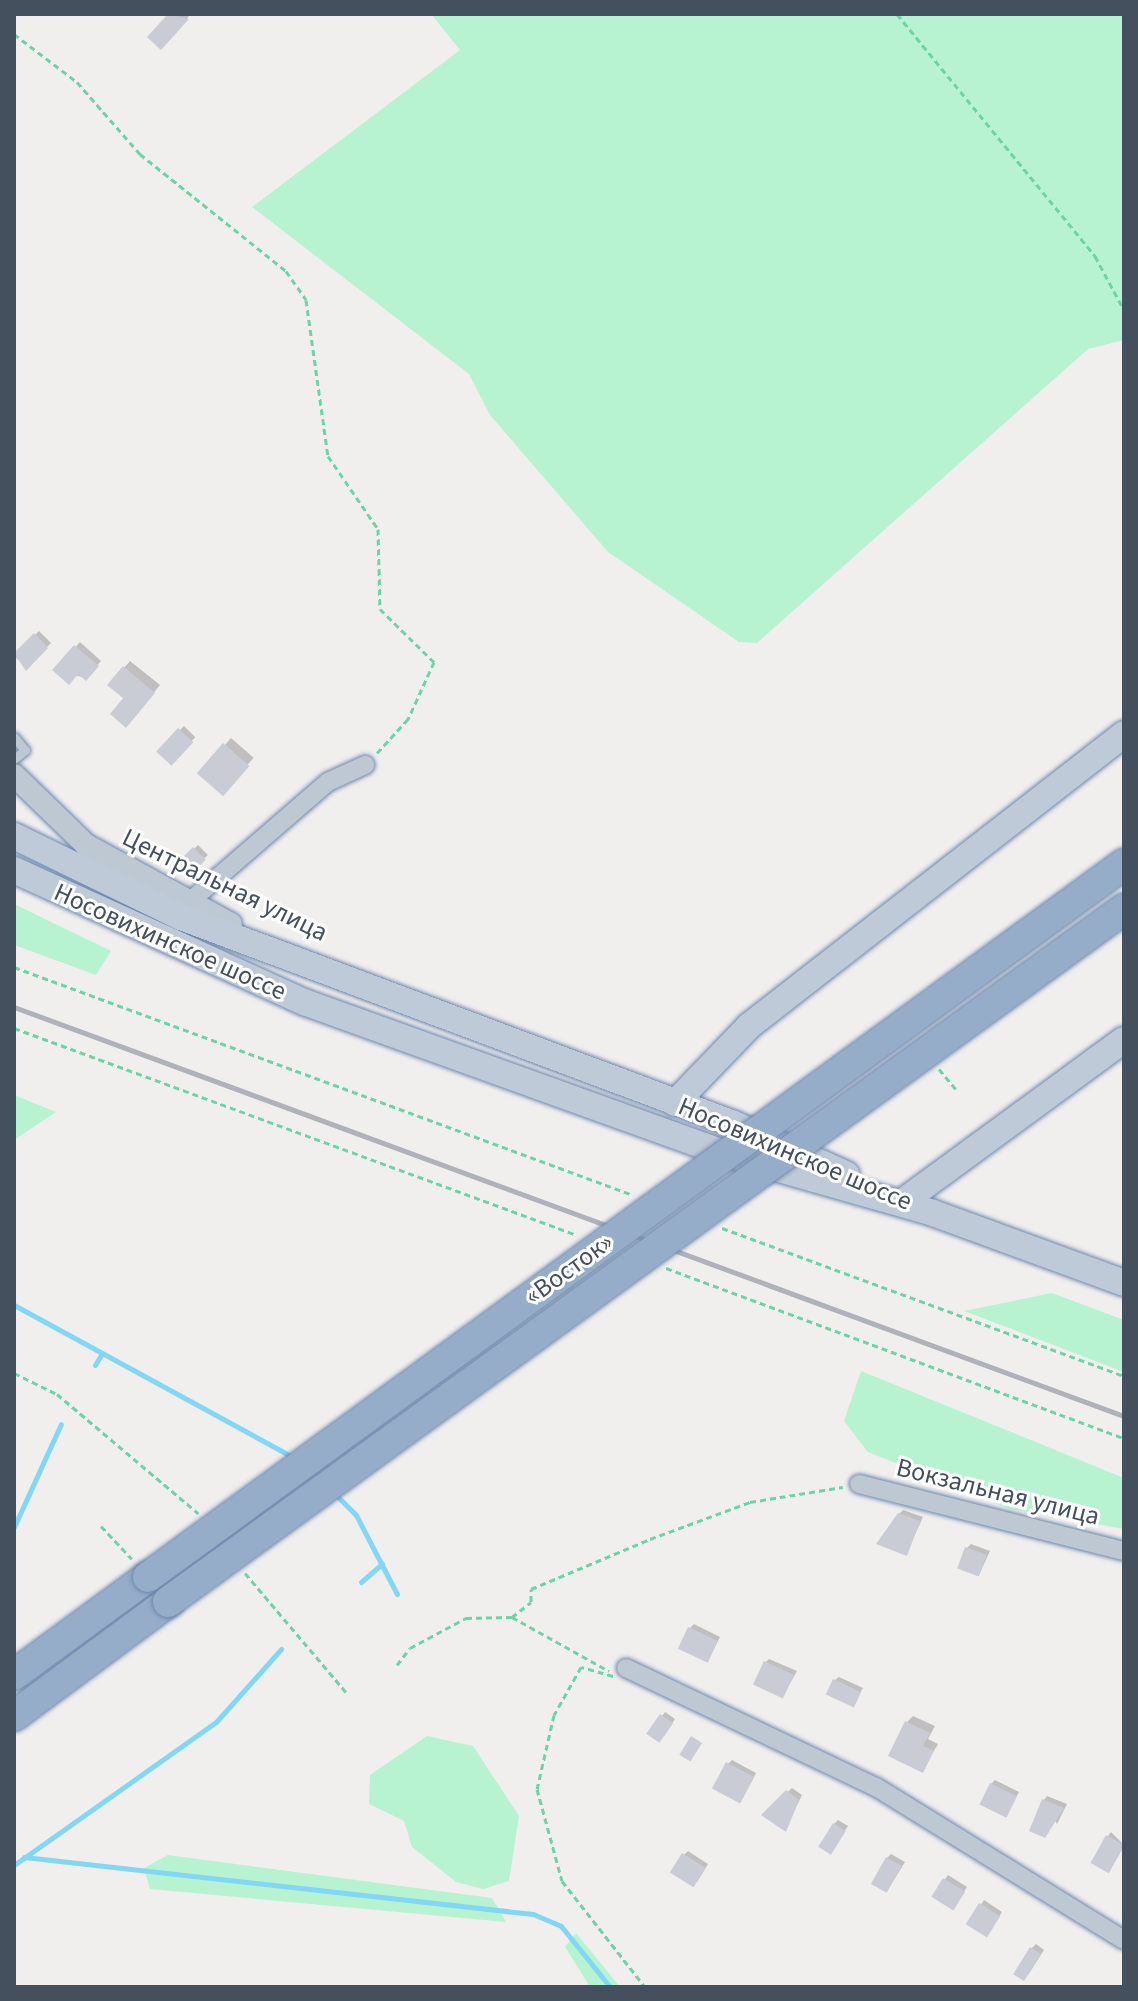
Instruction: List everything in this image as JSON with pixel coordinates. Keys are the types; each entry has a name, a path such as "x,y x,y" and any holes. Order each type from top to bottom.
{"highway":[{"name":"«Восток»","path":"14,1675 1124,864"},
{"name":"«Восток»","path":"14,1716 1124,909"}],"main road":[{"path":"675,1103 749,1026 1124,734"},
{"name":"Носовихинское шоссе","path":"14,836 181,917 675,1103 903,1202 1124,1283"},
{"name":"Носовихинское шоссе","path":"14,870 304,1002 723,1153 903,1202"},
{"path":"903,1202 1124,1040"}],"street":[{"path":"187,904 328,782 365,765"},
{"name":"Центральная улица","path":"14,775 86,845 187,904 389,995"},
{"name":"Вокзальная улица","path":"859,1484 1124,1551"},
{"path":"621,1672 876,1787 1124,1940"}],"lane":[{"path":"14,737 25,750 14,759"}],"path":[{"path":"897,14 1095,256 1124,310"},
{"path":"14,34 77,82 140,154 286,271 306,300 328,456 378,529 380,609 434,662 408,719 365,765"},
{"path":"14,967 644,1199"},
{"path":"14,1028 587,1239"},
{"path":"719,1227 1124,1376"},
{"path":"662,1267 1124,1438"},
{"path":"512,1617 537,1586 713,1514 859,1484"},
{"path":"101,1526 148,1577"},
{"path":"397,1665 410,1648 466,1618 512,1617 621,1672"},
{"path":"621,1672 606,1679 581,1667 554,1715 537,1789 562,1881 645,1987"}],"green space":[{"path":"431,14 1124,14 1124,340 1088,349 757,643 739,642 608,552 490,415 469,374 252,207 460,50"},
{"path":"14,904 111,951 96,975 14,945"},
{"path":"14,1095 56,1112 14,1140"},
{"path":"1052,1293 1124,1320 1124,1372 964,1311"},
{"path":"861,1371 1124,1478 1124,1529 1010,1509 868,1452 844,1421"},
{"path":"427,1736 473,1746 519,1816 509,1881 483,1889 456,1882 412,1847 404,1821 369,1804 370,1775"},
{"path":"168,1855 492,1898 506,1922 150,1889 144,1868"},
{"path":"576,1933 620,1987 590,1987 565,1947"}],"building":[{"path":"168,14 189,19 161,50 147,37"},
{"path":"34,633 48,648 26,671 14,653"},
{"path":"74,645 99,666 86,681 78,674 69,685 52,670"},
{"path":"123,666 155,693 126,728 110,714 123,698 107,685"},
{"path":"178,728 193,742 172,766 156,751"},
{"path":"223,743 249,766 223,796 197,773"},
{"path":"193,847 206,860 191,875 178,862"},
{"path":"898,1513 920,1521 907,1556 876,1544"},
{"path":"965,1547 987,1555 979,1576 957,1569"},
{"path":"688,1627 718,1641 708,1663 678,1649"},
{"path":"764,1661 794,1675 783,1699 753,1685"},
{"path":"833,1679 861,1692 854,1708 826,1694"},
{"path":"660,1714 673,1723 659,1743 646,1734"},
{"path":"905,1721 930,1733 923,1746 934,1751 923,1773 888,1756"},
{"path":"691,1736 702,1743 690,1762 679,1755"},
{"path":"726,1762 754,1777 740,1804 712,1788"},
{"path":"990,1783 1017,1796 1006,1818 979,1805"},
{"path":"786,1790 799,1800 786,1832 761,1815"},
{"path":"1042,1799 1064,1808 1045,1838 1029,1831"},
{"path":"833,1823 846,1831 831,1855 818,1847"},
{"path":"1106,1835 1124,1845 1109,1873 1090,1863"},
{"path":"682,1853 706,1868 694,1887 670,1873"},
{"path":"886,1857 902,1866 887,1893 871,1884"},
{"path":"943,1878 965,1892 953,1910 931,1897"},
{"path":"979,1903 1000,1916 987,1937 966,1924"},
{"path":"1030,1947 1041,1954 1024,1981 1013,1974"}],"waterway":[{"path":"14,1305 295,1458"},
{"path":"95,1365 101,1355"},
{"path":"14,1527 61,1424"},
{"path":"335,1494 356,1515 397,1594"},
{"path":"361,1582 382,1564"},
{"path":"14,1865 216,1722 281,1649"},
{"path":"24,1857 533,1914 561,1926 610,1987"}],"railway":[{"path":"14,1007 1124,1416"}]}
